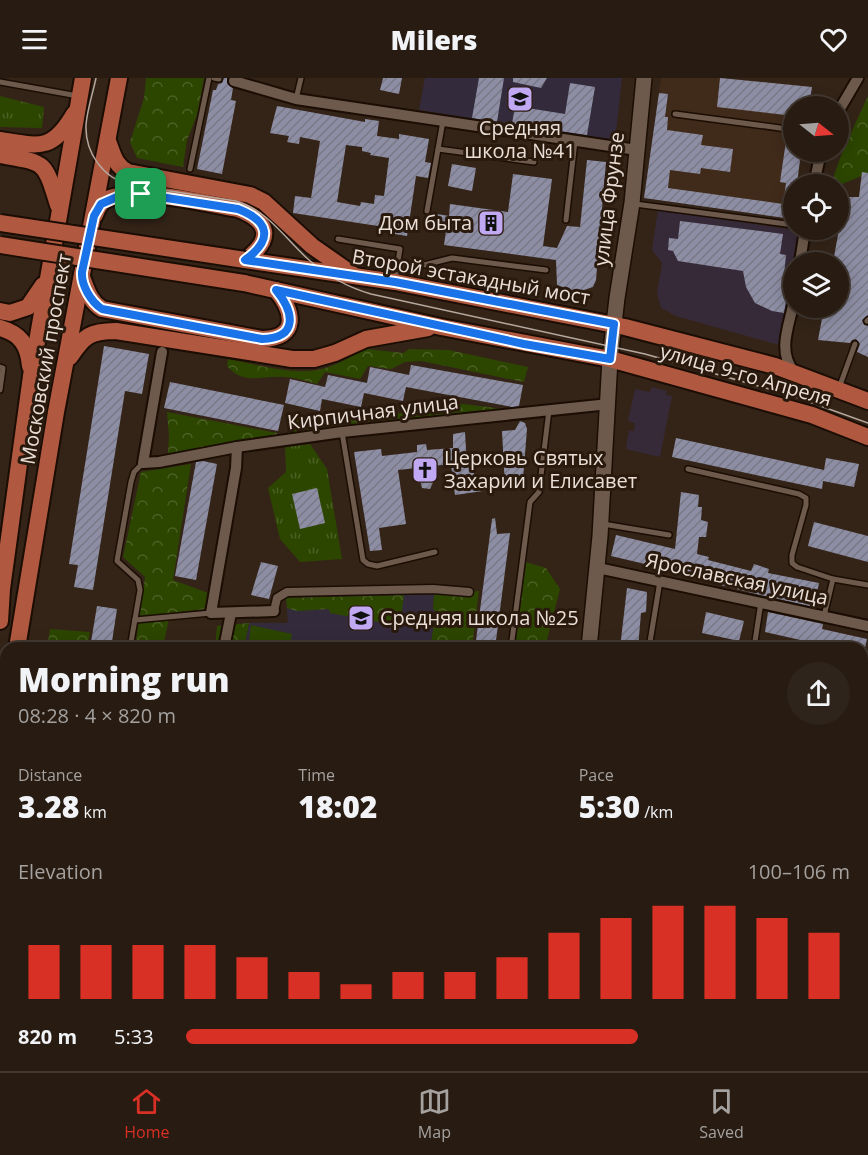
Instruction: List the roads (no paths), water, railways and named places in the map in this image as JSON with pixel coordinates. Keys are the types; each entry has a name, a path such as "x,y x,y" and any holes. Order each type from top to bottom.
{"main road":[{"name":"Московский проспект","path":"0,621 3,602 4,548 59,209 83,78"},
{"name":"Московский проспект","path":"18,642 66,362 119,78"},
{"name":"улица Фрунзе","path":"590,642 598,568 610,359 632,203 644,78"},
{"path":"0,140 37,146 48,142 62,131 79,102"},
{"path":"108,139 114,158 121,168 128,172 222,188 250,195 264,202 312,246 356,276"},
{"path":"0,155 39,163 52,185 59,209"},
{"path":"94,216 101,204 124,194 141,194 238,209 252,215 262,224 265,231 262,243 245,260"},
{"name":"Второй эстакадный мост","path":"0,223 325,273 356,276 396,274 614,324"},
{"path":"0,245 244,283 441,327 610,359"},
{"path":"0,311 10,313 28,307 40,291 50,267"},
{"path":"82,277 89,296 102,309 262,339 275,338 285,333 290,324 285,301 276,290"},
{"name":"улица 9-го Апреля","path":"614,324 667,336 794,372 868,401"},
{"path":"66,362 82,339 102,331 116,331 292,359 314,359 336,353 366,339 403,331 441,327"},
{"path":"0,328 23,339 29,355 31,376"},
{"name":"улица 9-го Апреля","path":"610,359 812,415 868,437"},
{"path":"3,602 14,611 25,606"}],"street":[{"path":"847,96 858,78"},
{"path":"234,81 296,99 637,150"},
{"path":"791,318 783,348 787,363 794,372"},
{"path":"759,362 767,360 783,348"},
{"path":"143,463 162,352"},
{"name":"Кирпичная улица","path":"143,463 342,432 609,404"},
{"path":"237,447 236,468 211,614 274,611 277,598 287,592 433,589 470,592"},
{"name":"Ярославская улица","path":"598,568 868,626"},
{"path":"225,642 231,613"}],"lane":[{"path":"190,169 209,78"},
{"path":"296,99 301,78"},
{"path":"0,82 79,102"},
{"path":"675,114 783,129"},
{"path":"427,212 443,121"},
{"path":"566,219 575,141"},
{"path":"438,149 534,162"},
{"path":"632,203 783,224"},
{"path":"338,239 400,249 396,274 452,258 546,270"},
{"path":"839,389 855,344"},
{"path":"0,367 3,368 0,390"},
{"path":"512,642 530,502 539,492 549,410"},
{"path":"342,432 363,560 377,566 435,552"},
{"path":"131,642 140,590 138,580 117,561 131,482 134,471 143,463"},
{"path":"688,469 799,494 806,498 792,563 797,567 833,579 868,585"},
{"path":"601,524 669,535"},
{"path":"824,616 833,579"},
{"path":"650,642 660,581"},
{"path":"755,642 761,602"},
{"path":"135,620 211,614"}],"tram line":[{"path":"96,78 88,113 86,135 92,154 112,177 130,185 236,201 248,206 276,226 316,266 354,288 371,294 645,354 790,395 868,423"}],"place":[{"name":"Средняя школа №41","path":"520,99"},
{"name":"Дом быта","path":"491,223"},
{"name":"Церковь Святых Захарии и Елисавет","path":"425,470"},
{"name":"Средняя школа №25","path":"361,618"}]}
